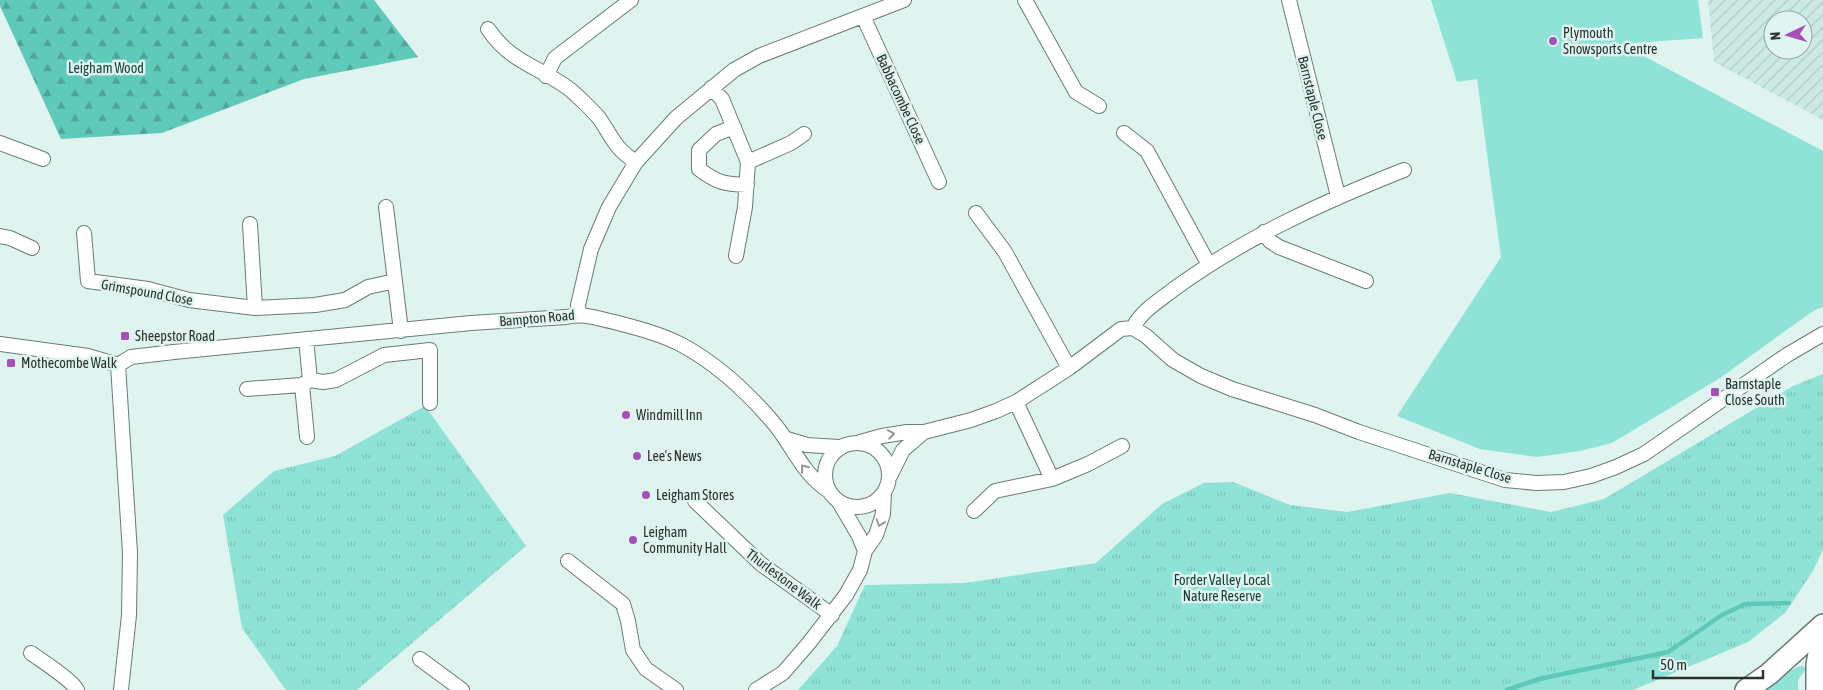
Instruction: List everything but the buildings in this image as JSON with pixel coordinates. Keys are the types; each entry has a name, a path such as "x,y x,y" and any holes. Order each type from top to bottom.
{"main road":[{"path":"1746,690 1768,674 1823,625"},
{"path":"1817,690 1817,665 1823,630"}],"street":[{"path":"546,76 556,58 631,0"},
{"path":"579,314 578,305 591,249 609,207 636,162 676,118 734,70 759,56 904,0"},
{"path":"1025,0 1076,92 1099,106"},
{"name":"Barnstaple Close","path":"1290,0 1338,196"},
{"name":"Babbacombe Close","path":"863,16 939,182"},
{"path":"488,29 509,54 569,89 598,117 617,148 636,162"},
{"path":"711,88 722,99 748,162 745,207 736,256"},
{"path":"734,127 716,134 699,150 698,169 723,184 747,185"},
{"path":"1124,133 1148,151 1210,265"},
{"path":"748,162 790,143 804,134"},
{"path":"0,143 43,159"},
{"path":"865,551 860,536 834,497 825,478 829,458 839,448 846,444 882,436 908,432 924,432 971,420 1016,402 1069,368 1121,329 1133,328 1148,309 1210,265 1264,232 1338,196 1404,170"},
{"path":"386,207 401,331"},
{"path":"976,213 1005,252 1069,368"},
{"path":"250,224 255,308"},
{"path":"1264,232 1270,241 1279,247 1366,281"},
{"name":"Grimspound Close","path":"84,233 88,281 148,289 189,300 255,308 316,304 345,300 368,287 394,281"},
{"path":"0,236 10,238 32,248"},
{"name":"Bampton Road","path":"118,365 131,357 168,352 471,323 566,317 579,314 655,333 682,345 710,362 740,387 772,420 787,439 797,458 810,476 834,497 850,507 864,507 875,502 884,493"},
{"name":"Barnstaple Close","path":"1133,328 1146,336 1173,360 1201,376 1232,389 1315,415 1359,432 1505,480 1536,482 1564,482 1592,476 1644,454 1787,355 1823,334"},
{"path":"306,339 307,437"},
{"path":"0,344 88,356 118,365 130,553 129,615 121,690"},
{"path":"247,389 336,380 384,355 430,350 430,403"},
{"path":"1016,402 1052,479"},
{"path":"884,493 903,450 924,432"},
{"path":"787,439 806,445 839,448"},
{"path":"860,442 873,446 884,456 890,476"},
{"path":"974,511 996,491 1052,479 1088,464 1122,446"},
{"name":"Thurlestone Walk","path":"756,690 783,673 832,615 846,595 860,570 865,551 876,535 883,514 884,493"},
{"name":"Thurlestone Walk","path":"695,502 760,564 832,615"},
{"path":"568,561 623,604 633,650 646,669 676,690"},
{"path":"31,653 76,687 77,690"},
{"path":"420,659 462,690"}],"shaded area":[{"path":"1708,0 1823,0 1823,120 1714,62"}],"green space":[{"name":"Leigham Wood","path":"0,0 374,0 418,57 304,79 162,133 61,139 0,6"},
{"path":"1431,0 1698,0 1703,38 1621,44 1823,151 1823,307 1799,321 1720,378 1612,443 1580,451 1537,457 1480,449 1397,416 1501,257 1477,79 1457,82"},
{"name":"Forder Valley Local Nature Reserve","path":"1823,374 1823,550 1813,571 1785,613 1748,642 1633,690 798,690 837,646 865,585 965,583 1096,563 1162,504 1204,483 1233,482 1290,505 1347,512 1450,493 1551,512 1604,499 1793,386"},
{"path":"425,406 526,546 357,690 286,690 242,628 223,515 274,471 335,456"},
{"path":"1803,666 1806,669 1798,680 1798,690 1760,690 1797,667"}],"waterway":[{"path":"1507,690 1539,679 1668,652 1722,615 1745,604 1789,603"}],"place":[{"name":"Plymouth Snowsports Centre","path":"1553,41"},
{"name":"Sheepstor Road","path":"125,336"},
{"name":"Mothecombe Walk","path":"11,363"},
{"name":"Barnstaple Close South","path":"1715,392"},
{"name":"Windmill Inn","path":"626,415"},
{"name":"Lee's News","path":"637,456"},
{"name":"Leigham Stores","path":"646,495"},
{"name":"Leigham Community Hall","path":"633,540"}]}
